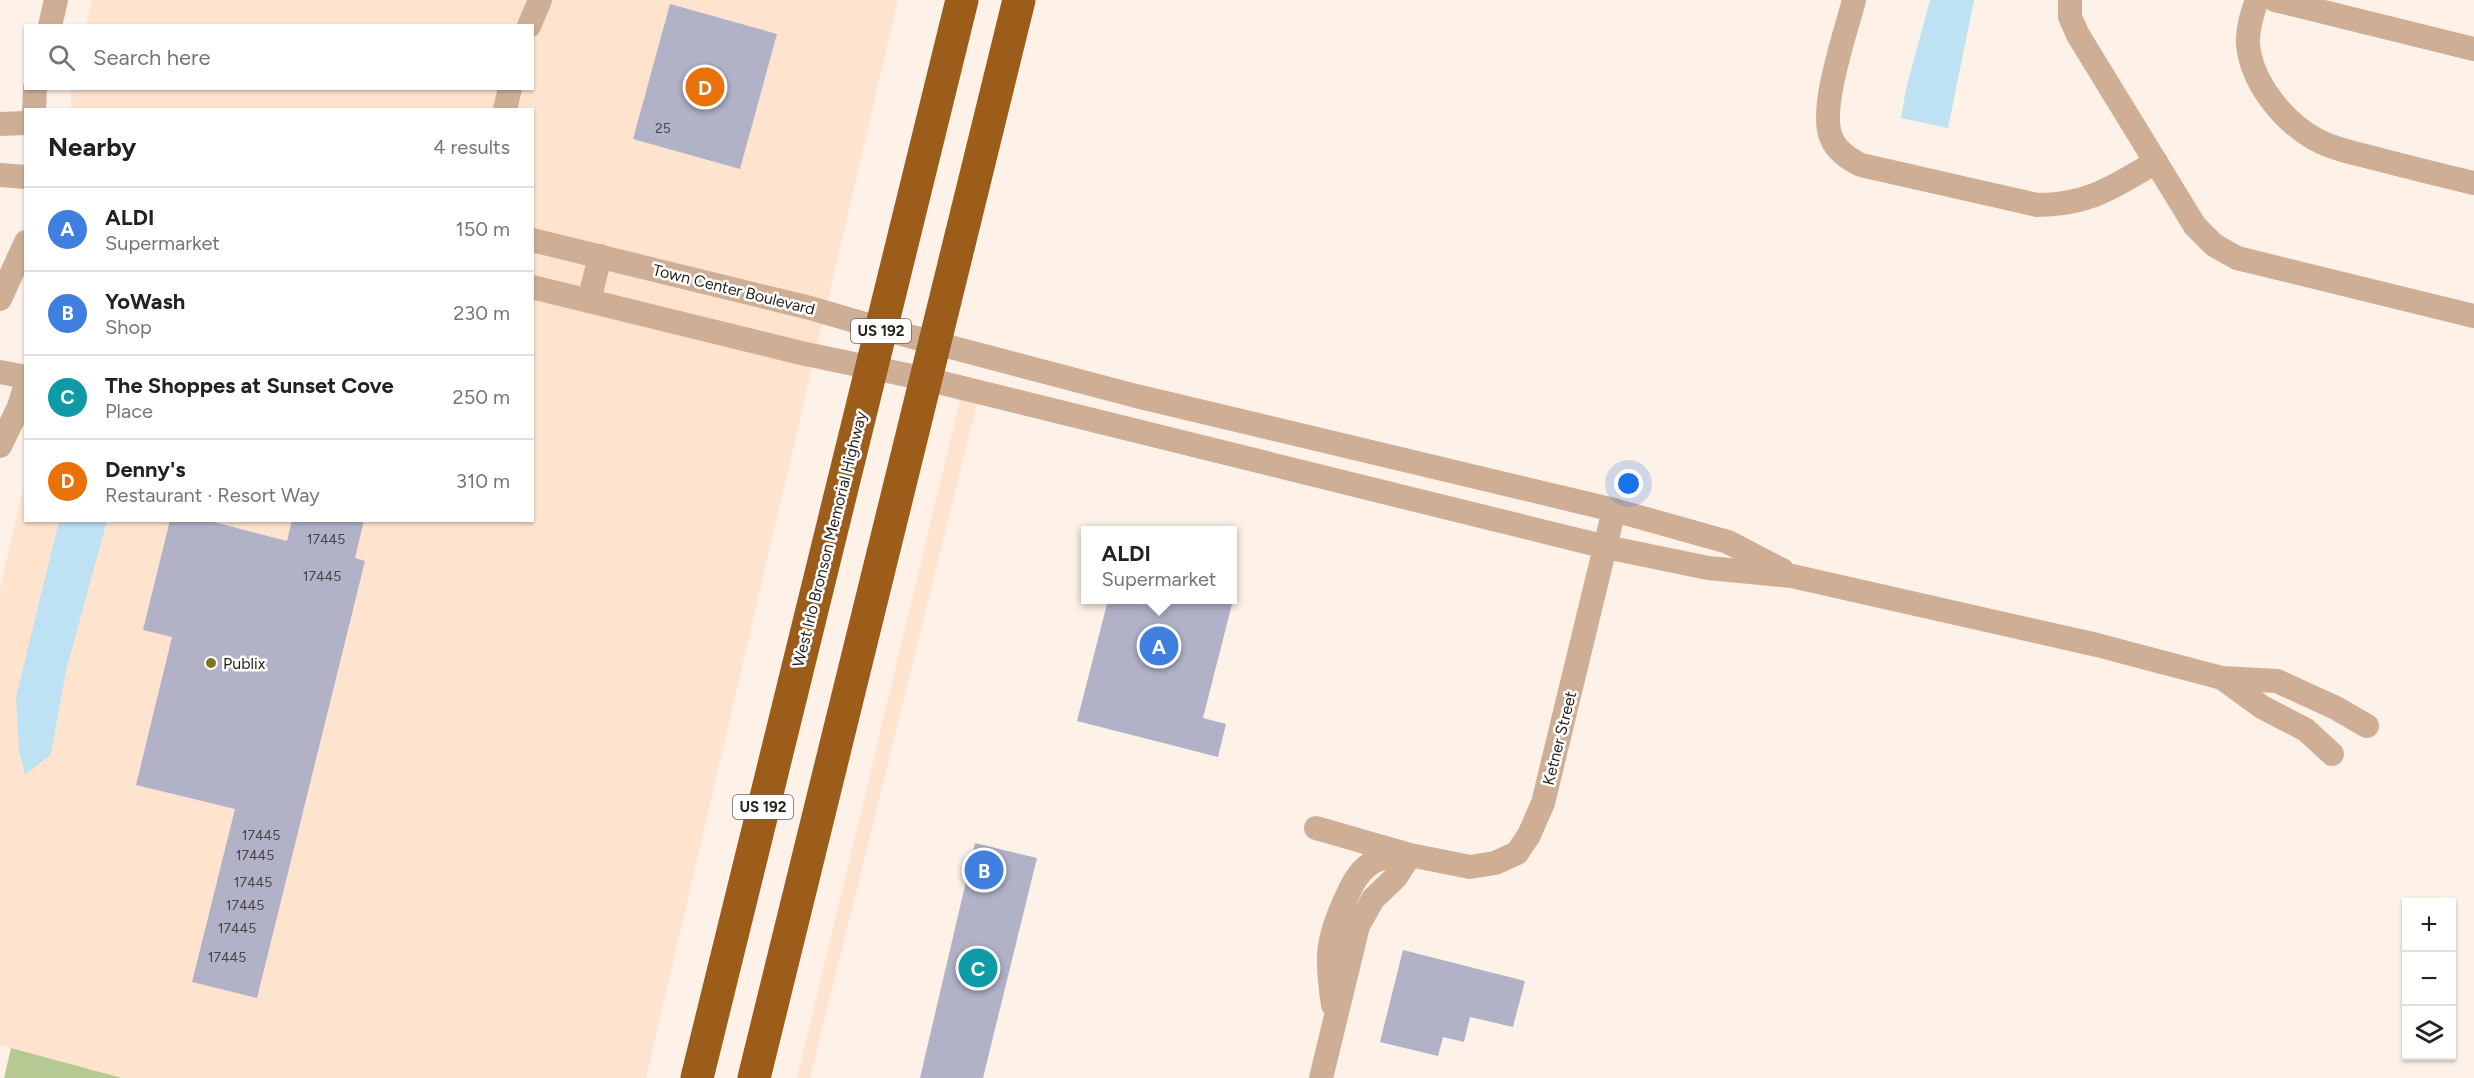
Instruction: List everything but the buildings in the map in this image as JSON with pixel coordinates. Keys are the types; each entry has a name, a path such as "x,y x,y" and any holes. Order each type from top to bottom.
{"highway":[{"name":"West Irlo Bronson Memorial Highway","path":"698,1076 962,0"},
{"name":"US 192","path":"754,1078 1019,0"}],"street":[{"path":"50,24 56,0"},
{"path":"530,24 540,0"},
{"path":"1854,0 1827,115 1832,140 1849,159 1861,165 2037,205 2055,205 2087,199 2156,162"},
{"path":"2070,0 2070,16 2078,35 2195,226 2214,245 2237,258 2474,316"},
{"path":"2257,0 2248,44 2254,68 2270,98 2294,123 2314,138 2338,149 2474,183"},
{"path":"2275,0 2474,48"},
{"path":"34,108 35,90"},
{"path":"505,108 510,90"},
{"path":"0,124 24,123"},
{"path":"0,175 24,177"},
{"name":"Town Center Boulevard","path":"534,240 810,308 882,330 1136,396 1614,510 1728,542 1792,576"},
{"path":"0,299 24,246"},
{"path":"589,301 600,256"},
{"path":"534,287 801,353 926,380 1606,547 1708,568 1792,576 2097,645 2222,678 2277,681 2336,708 2367,726"},
{"path":"0,372 24,377"},
{"path":"0,446 19,407 24,389"},
{"path":"1126,429 1136,396"},
{"path":"1315,475 1324,440"},
{"name":"Ketner Street","path":"1316,828 1410,855 1470,867 1486,865 1517,853 1529,835 1543,803 1614,510"},
{"path":"2222,678 2262,707 2306,730 2332,754"},
{"path":"1321,1078 1358,926 1373,899 1396,877 1410,855"}],"shaded area":[{"path":"92,0 898,0 646,1078 122,1078 0,1045 0,589 24,486 24,522 59,522 17,697 51,754 66,671 107,522 534,522 534,108 71,108 71,90 534,90 534,24 86,24"},
{"path":"961,396 978,400 810,1078 797,1078"}],"green space":[{"path":"11,1048 122,1078 4,1078"}],"water":[{"path":"1930,0 1974,0 1948,128 1901,118 1906,89"},
{"path":"59,522 107,522 66,671 51,754 25,775 19,751 16,697"}],"place":[{"name":"Denny's","path":"705,87"},
{"name":"ALDI","path":"1159,646"},
{"name":"Publix","path":"211,663"},
{"name":"YoWash","path":"984,870"},
{"name":"The Shoppes at Sunset Cove","path":"978,968"}]}
